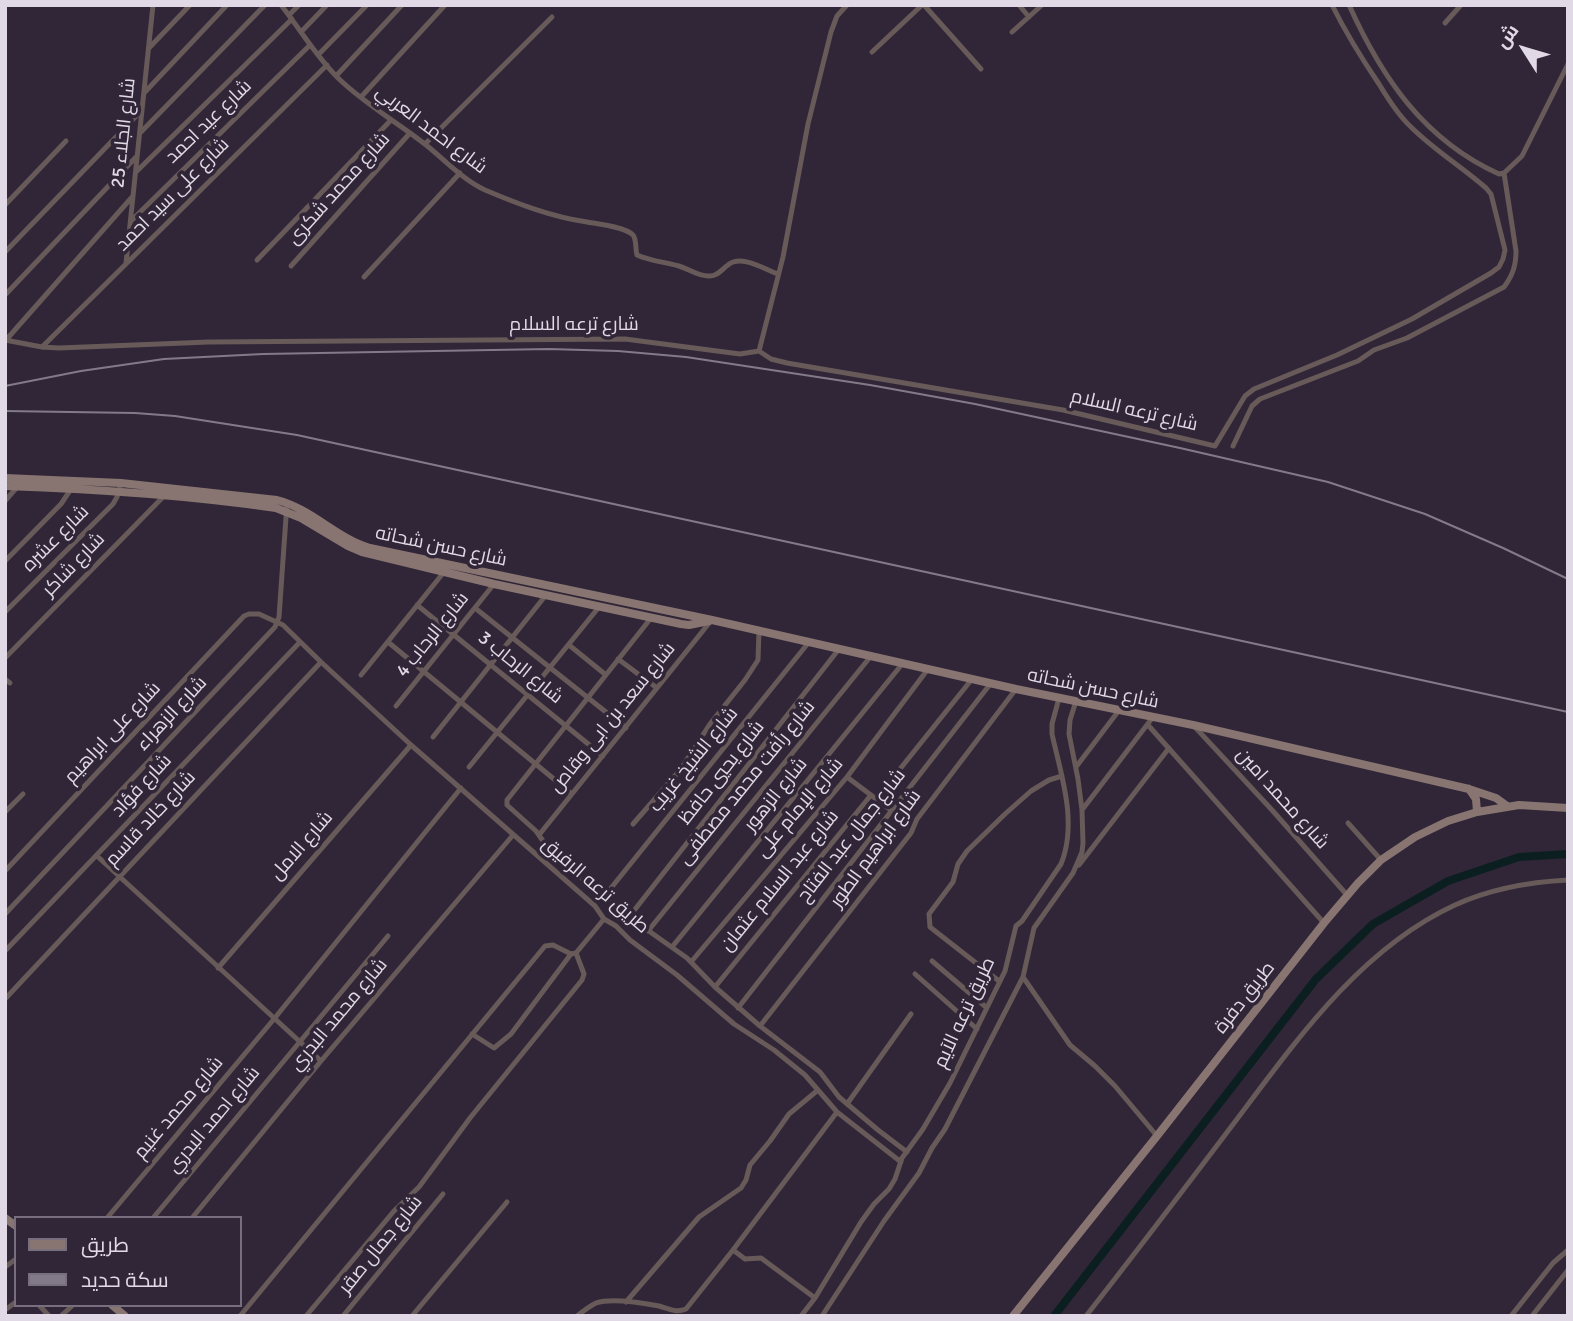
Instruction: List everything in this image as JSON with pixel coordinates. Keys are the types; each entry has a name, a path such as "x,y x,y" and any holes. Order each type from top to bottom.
{"main road":[{"name":"شارع حسن شحاته","path":"5,478 207,496 306,511 351,540 370,548 712,620 1016,689 1120,709 1150,721 1194,725 1469,789 1496,798 1507,806"},
{"name":"شارع حسن شحاته","path":"5,486 71,489 120,487 165,495 207,496"},
{"name":"شارع حسن شحاته","path":"286,507 355,549 494,584 651,618 689,625 712,620"},
{"path":"1469,789 1476,799 1477,812"},
{"name":"طريق دفرة","path":"1013,1316 1324,923 1381,860 1424,832 1477,812 1532,804 1568,808"}],"street":[{"name":"شارع الجلاء 25","path":"126,264 153,5"},
{"path":"149,48 190,5"},
{"path":"144,93 227,5"},
{"path":"139,134 265,5"},
{"name":"شارع احمد العربي","path":"281,5 336,76 484,189 538,210 631,233 637,255 643,258 711,276 736,261 778,274"},
{"path":"136,172 299,5"},
{"path":"300,32 327,5"},
{"path":"318,55 367,5"},
{"path":"336,76 402,5"},
{"path":"361,97 445,5"},
{"path":"760,351 808,124 831,32 837,16 847,5"},
{"path":"872,52 923,5 981,69"},
{"path":"1019,5 1029,17"},
{"path":"1012,32 1042,5"},
{"name":"شارع ترعه السلام","path":"6,340 59,348 209,342 625,338 740,355 760,351 771,359 787,363 1063,410 1215,446 1245,396 1254,389 1337,355 1412,319 1491,273 1499,267 1503,259 1505,250 1491,194 1409,125 1391,103 1332,5"},
{"path":"1349,5 1391,82 1417,116 1457,150 1496,173 1504,173 1522,156 1568,64"},
{"path":"1445,23 1461,5"},
{"path":"425,144 552,17"},
{"name":"شارع عيد احمد","path":"131,221 310,45"},
{"name":"شارع على سيد احمد","path":"42,347 327,65"},
{"path":"5,253 142,110"},
{"path":"257,260 391,120"},
{"name":"شارع محمد شكرى","path":"291,266 410,133"},
{"path":"5,205 66,141"},
{"path":"5,295 137,156"},
{"path":"364,277 460,173"},
{"path":"1233,446 1252,406 1260,399 1358,361 1374,350 1407,338 1504,287 1516,264 1516,251 1504,173"},
{"path":"6,340 133,196"},
{"path":"5,501 18,486"},
{"name":"شارع عشره","path":"5,612 113,504 120,487"},
{"path":"5,561 61,504 71,489"},
{"name":"شارع شاكر","path":"5,658 165,495"},
{"path":"278,622 286,507"},
{"path":"360,675 444,572"},
{"name":"شارع الرحاب 4","path":"396,706 494,584"},
{"path":"433,737 546,595"},
{"name":"شارع الرحاب 3","path":"417,605 603,756"},
{"path":"469,768 599,606"},
{"path":"475,608 625,728"},
{"name":"شارع على ابراهيم","path":"5,871 244,616 259,614 278,622"},
{"path":"536,764 651,618"},
{"name":"شارع سعد بن ابى وقاص","path":"540,835 712,620"},
{"name":"طريق ترعه الرفيق","path":"278,622 411,745 594,906 604,919 677,975 734,1024 774,1050 805,1075 837,1112 901,1161"},
{"name":"شارع الزهراء","path":"5,914 278,622"},
{"path":"633,824 680,769 710,724 745,680 758,660 759,631"},
{"name":"شارع فؤاد","path":"5,951 300,642"},
{"path":"388,642 572,794"},
{"name":"شارع الشيخ غريب","path":"603,898 809,642"},
{"path":"569,645 606,675"},
{"name":"شارع يحيي حافظ","path":"629,917 839,649"},
{"name":"شارع رأفت محمد مصطفى","path":"648,931 871,656"},
{"path":"618,659 657,688"},
{"name":"شارع خالد قاسم","path":"5,999 321,663"},
{"name":"شارع الزهور","path":"672,947 904,663"},
{"name":"شارع الإمام على","path":"691,962 847,777 928,669"},
{"name":"شارع عبد السلام عثمان","path":"715,988 972,679"},
{"name":"شارع جمال عبد الفتاح","path":"738,1008 991,683"},
{"name":"شارع ابراهيم الطور","path":"760,1026 911,833 919,816 1016,689"},
{"name":"طريق ترعه الآيم","path":"801,1316 861,1222 892,1184 901,1161 950,1083 1004,971 1016,926 1022,921 1064,856 1068,837 1067,807 1052,734 1059,698"},
{"name":"طريق ترعه الآيم","path":"822,1316 919,1173 962,1098 1023,977 1034,929 1078,862 1083,844 1082,810 1069,734 1076,701"},
{"path":"1076,766 1120,709"},
{"path":"1082,810 1150,721 1169,748 1324,923"},
{"name":"شارع محمد امين","path":"1194,725 1347,895"},
{"name":"شارع الامل","path":"218,968 411,745"},
{"path":"1073,873 1169,748"},
{"name":"طريق ترعه الرفيق","path":"536,764 507,800 507,805 540,835 554,856 603,898 691,962 715,988 817,1069 839,1097 907,1152"},
{"path":"999,981 930,926 929,914 953,882 958,864 967,851 1031,791 1062,776"},
{"path":"847,777 892,811"},
{"name":"شارع محمد غنيم","path":"109,1216 274,1019 461,788"},
{"path":"5,812 23,794"},
{"path":"1348,823 1381,860"},
{"name":"شارع محمد البدري","path":"194,1216 513,835"},
{"path":"97,856 321,1061"},
{"path":"1086,1316 1283,1059 1363,967 1407,932 1455,905 1497,890 1568,880"},
{"path":"472,1034 494,1048 510,1034 604,919"},
{"name":"شارع احمد البدري","path":"155,1216 388,936"},
{"path":"240,1316 545,946 553,946 574,954 584,974 582,980 470,1118 419,1187 394,1211 306,1316"},
{"path":"932,961 987,1008"},
{"path":"915,974 977,1029"},
{"path":"1023,977 1070,1045 1096,1066 1157,1136"},
{"path":"847,1104 911,1014"},
{"path":"626,1302 699,1217 741,1188 750,1165 789,1114 818,1090"},
{"path":"577,1316 596,1303 612,1301 658,1306 680,1312 686,1309 837,1112"},
{"name":"شارع جمال صقر","path":"343,1316 443,1194"},
{"path":"412,1316 507,1202"},
{"path":"733,1250 745,1259 761,1258 814,1298"},
{"path":"1511,1316 1553,1264 1568,1250"},
{"path":"1532,1316 1568,1270"}],"waterway":[{"path":"1054,1316 1316,979 1373,924 1448,881 1519,857 1568,854"}],"railway":[{"path":"5,386 164,359 263,354 549,349 686,357 975,404 1328,482 1425,514 1568,579"},
{"path":"5,411 175,416 297,435 1568,712"}]}
